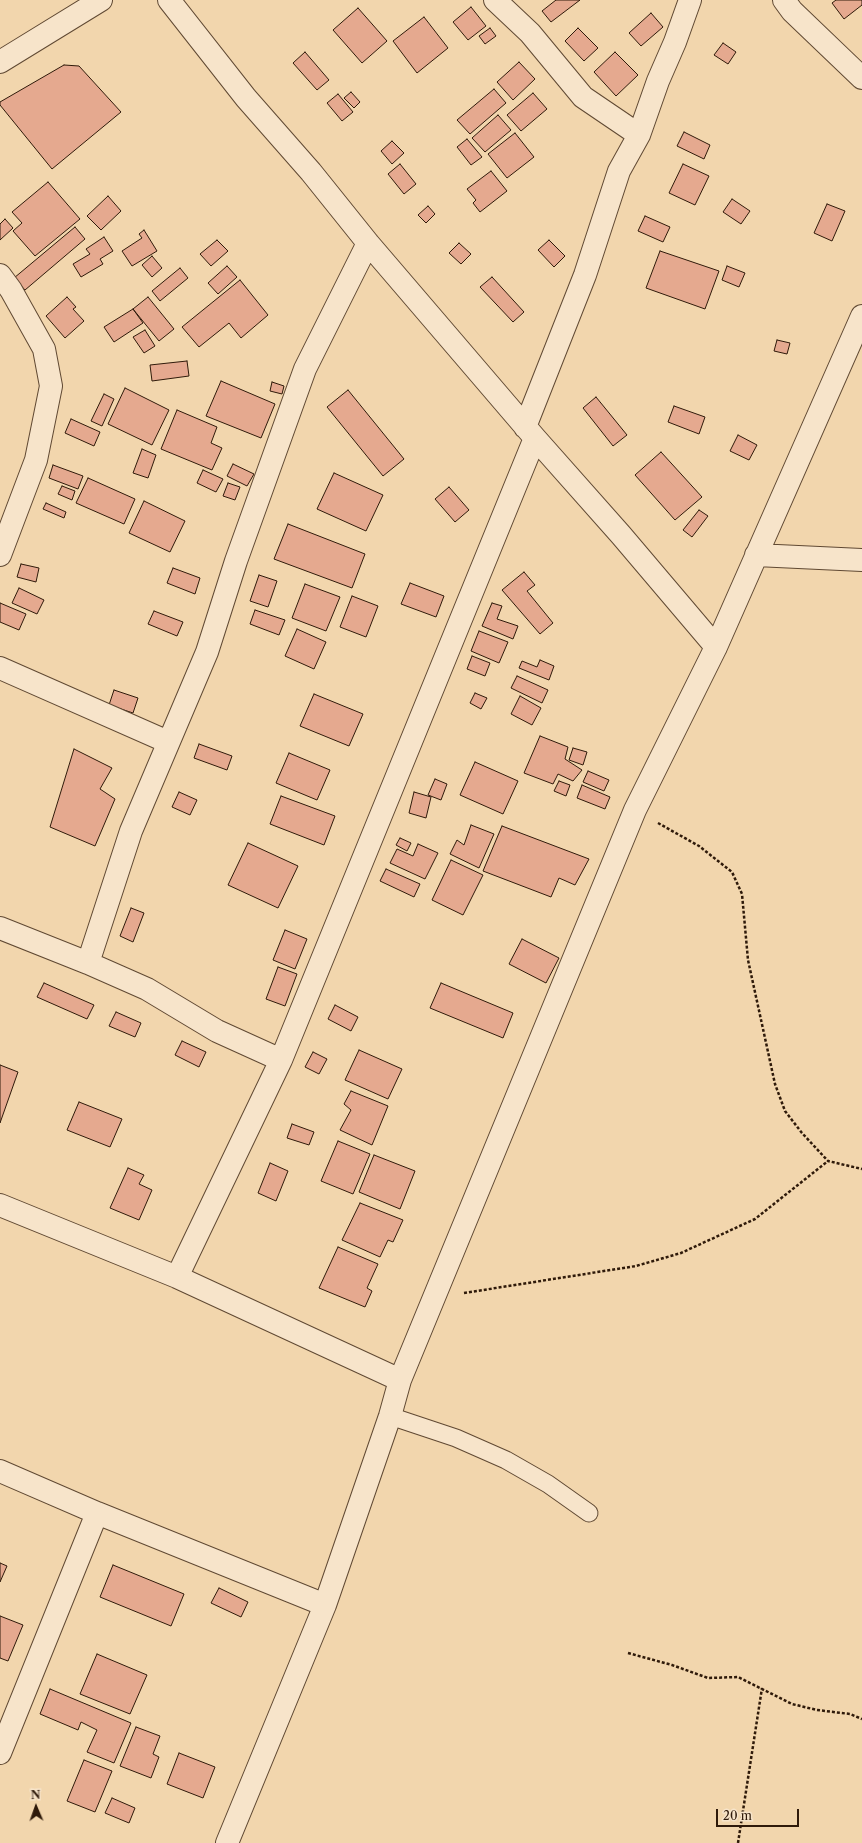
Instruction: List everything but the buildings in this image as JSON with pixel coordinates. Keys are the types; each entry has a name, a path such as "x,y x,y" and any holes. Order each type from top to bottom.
{"street":[{"path":"0,62 101,0"},
{"path":"168,0 246,98 311,172 368,243 530,433 621,535 716,647"},
{"path":"495,0 530,33 583,97 638,135"},
{"path":"177,1277 281,1060 530,433 585,275 618,171 638,135 658,81 676,42 690,0"},
{"path":"784,0 792,11 862,78"},
{"path":"88,963 129,838 168,742 208,652 236,561 305,369 368,243"},
{"path":"0,275 11,290 44,349 51,386 36,460 0,555"},
{"path":"227,1843 325,1606 390,1416 400,1380 634,810 716,647 862,316"},
{"path":"756,555 862,560"},
{"path":"0,668 168,742"},
{"path":"0,928 88,963 147,989 217,1031 281,1060"},
{"path":"0,1205 177,1277 400,1380"},
{"path":"0,1471 97,1513 325,1606"},
{"path":"0,1753 97,1513"}],"lane":[{"path":"390,1416 456,1438 506,1460 548,1484 589,1513"}],"path":[{"path":"634,810 699,846 732,872 742,894 748,960 775,1084 785,1111 802,1133 828,1161 862,1169"},
{"path":"434,1298 636,1266 681,1253 755,1219 828,1161"},
{"path":"628,1653 672,1665 708,1678 738,1677 792,1704 817,1710 850,1714 862,1719"},
{"path":"738,1843 762,1688"}]}
